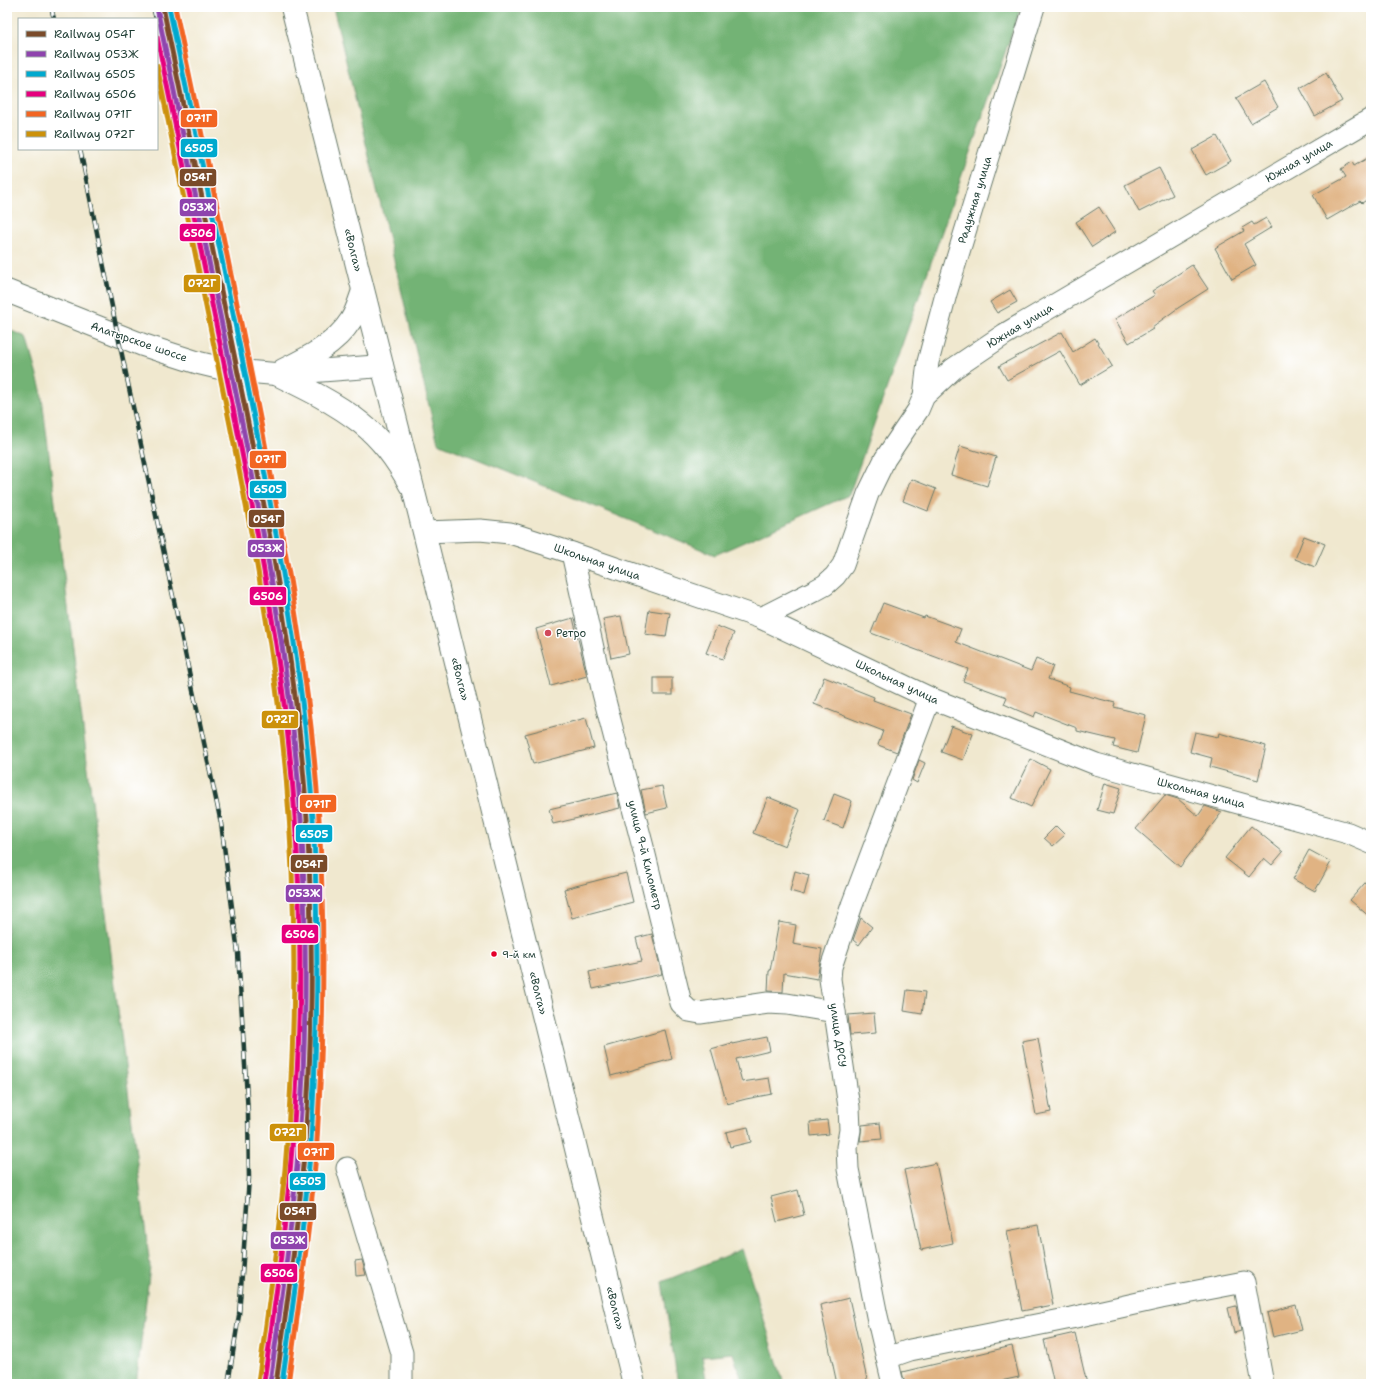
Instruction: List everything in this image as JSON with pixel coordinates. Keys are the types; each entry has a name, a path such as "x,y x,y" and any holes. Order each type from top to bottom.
{"main road":[{"name":"«Волга»","path":"292,7 424,532 634,1384"},
{"name":"Алатырское шоссе","path":"7,291 143,345 199,363 228,370 275,374"},
{"path":"275,374 315,353 341,333 351,320 363,291"},
{"path":"275,374 382,366"},
{"path":"275,374 316,394 361,423 389,453 403,472 414,492"}],"street":[{"name":"Радужная улица","path":"924,396 928,362 946,294 1034,7"},
{"name":"Южная улица","path":"761,618 820,588 835,576 843,565 868,494 885,459 918,410 924,396 953,369 1005,334 1371,119"},
{"name":"Школьная улица","path":"424,532 480,530 510,533 572,552 761,618 930,698 1096,764 1348,833 1371,843"},
{"name":"улица 9-й Километр","path":"572,552 603,693 642,843 681,1003 689,1011 700,1013 768,1003 787,1004 835,1012"},
{"name":"улица ДРСУ","path":"893,1384 876,1316 848,1168 847,1147 850,1130 849,1106 830,979 831,967 852,905 930,698"},
{"path":"347,1168 402,1353 402,1384"},
{"path":"887,1358 910,1350 1244,1282 1263,1384"}],"green space":[{"path":"333,7 1019,7 1019,13 849,495 715,555 438,443"},
{"path":"7,329 26,337 41,390 150,1267 136,1384 7,1384"},
{"path":"742,1249 784,1384 743,1384 733,1353 702,1356 707,1384 678,1384 662,1282"}],"building":[{"path":"1326,73 1342,101 1315,116 1300,88"},
{"path":"1264,82 1278,107 1251,123 1236,98"},
{"path":"1217,136 1231,161 1206,175 1192,150"},
{"path":"1371,156 1371,197 1362,203 1360,201 1327,220 1313,195 1346,177 1341,169 1352,162 1354,166"},
{"path":"1159,168 1173,195 1139,212 1125,185"},
{"path":"1099,207 1115,232 1092,247 1076,222"},
{"path":"1266,218 1272,227 1244,244 1256,265 1232,279 1215,248 1244,231 1242,228 1252,222 1254,225"},
{"path":"1192,265 1208,289 1178,308 1152,327 1153,329 1129,343 1115,319 1155,295 1152,291"},
{"path":"1010,290 1017,302 997,313 990,302"},
{"path":"1062,332 1073,352 1095,338 1112,366 1080,385 1060,351 1007,380 999,366"},
{"path":"960,446 996,457 987,486 951,475"},
{"path":"911,479 936,489 928,511 903,501"},
{"path":"1304,536 1325,544 1315,567 1295,559"},
{"path":"883,603 924,618 925,616 961,629 956,642 1031,671 1036,659 1053,666 1048,679 1070,687 1069,691 1115,703 1114,707 1146,715 1137,753 1113,747 1115,740 1077,731 1077,728 1036,712 1034,717 1017,710 1004,704 1007,697 963,681 968,669 871,633"},
{"path":"649,610 670,613 666,637 645,634"},
{"path":"621,616 629,654 611,658 603,619"},
{"path":"573,618 587,676 551,686 536,629"},
{"path":"717,626 734,633 723,659 706,653"},
{"path":"824,677 874,697 873,700 911,714 897,752 878,745 883,731 814,704"},
{"path":"654,678 672,678 672,695 654,695"},
{"path":"586,718 594,748 533,764 525,734"},
{"path":"951,726 973,734 963,760 941,752"},
{"path":"1195,732 1218,737 1219,733 1266,746 1258,780 1210,767 1212,758 1190,752"},
{"path":"1031,759 1050,769 1031,807 1012,798"},
{"path":"919,760 925,763 917,783 912,780"},
{"path":"1105,783 1121,788 1113,814 1097,810"},
{"path":"662,786 667,808 646,813 641,790"},
{"path":"617,793 620,808 553,824 549,809"},
{"path":"834,794 852,801 843,828 824,821"},
{"path":"1165,795 1178,799 1198,816 1205,806 1222,812 1180,867 1136,829"},
{"path":"768,797 800,810 785,846 753,833"},
{"path":"1056,826 1065,835 1053,846 1044,838"},
{"path":"1251,826 1283,852 1272,865 1264,858 1249,877 1225,858"},
{"path":"1309,850 1331,862 1315,891 1293,879"},
{"path":"795,871 809,875 804,895 790,891"},
{"path":"626,873 633,902 572,918 564,889"},
{"path":"1371,876 1371,918 1350,900"},
{"path":"861,918 872,927 859,945 853,940"},
{"path":"779,922 796,925 793,944 822,949 817,979 784,973 783,992 768,991 769,971"},
{"path":"652,934 662,974 593,989 589,972 642,961 636,938"},
{"path":"907,990 925,992 922,1014 904,1011"},
{"path":"874,1013 876,1033 850,1035 848,1015"},
{"path":"665,1030 672,1059 611,1076 604,1047"},
{"path":"767,1037 770,1051 736,1059 742,1082 769,1078 772,1094 727,1104 711,1049 732,1043"},
{"path":"1038,1038 1051,1112 1036,1115 1022,1041"},
{"path":"827,1120 829,1134 811,1136 810,1122"},
{"path":"880,1123 882,1139 860,1141 862,1125"},
{"path":"748,1127 751,1142 730,1147 726,1132"},
{"path":"936,1163 953,1243 921,1250 904,1170"},
{"path":"798,1190 804,1215 777,1222 771,1197"},
{"path":"1038,1225 1053,1305 1022,1311 1007,1231"},
{"path":"362,1260 366,1275 356,1276 355,1261"},
{"path":"849,1298 868,1384 837,1384 820,1305"},
{"path":"1296,1305 1302,1330 1273,1337 1267,1313"},
{"path":"1236,1306 1241,1331 1234,1333 1228,1308"},
{"path":"1075,1333 1087,1384 1054,1384 1044,1340"},
{"path":"1012,1346 1019,1377 987,1384 905,1384 902,1372"}],"railway":[{"path":"51,7 54,18"},
{"path":"153,7 156,18"},
{"path":"158,30 223,344 262,543 284,681 295,774 302,918 299,1082 296,1142 289,1209 267,1384"},
{"path":"80,150 221,823 238,953 248,1113 249,1178 239,1315 228,1384"}],"rail line":[{"name":"054Г","path":"163,7 264,502 290,660 303,766 307,819 311,940 310,1061 305,1141 299,1202 276,1384"},
{"name":"6505","path":"169,7 202,161 273,518 298,668 309,768 315,859 317,940 313,1101 305,1202 282,1384"},
{"name":"071Г","path":"175,7 208,161 279,518 304,668 315,768 321,859 323,940 319,1101 311,1202 288,1384"},
{"name":"053Ж","path":"157,8 258,503 284,660 297,766 301,819 305,940 304,1060 299,1140 293,1201 270,1383"},
{"name":"6506","path":"158,42 222,353 261,554 278,659 291,764 298,861 300,950 299,1039 288,1198 264,1382"},
{"name":"072Г","path":"158,71 203,287 255,552 276,686 290,825 294,972 289,1120 273,1276 258,1382"}],"place":[{"name":"Ретро","path":"548,633"},
{"name":"9-й км","path":"494,954"}]}
